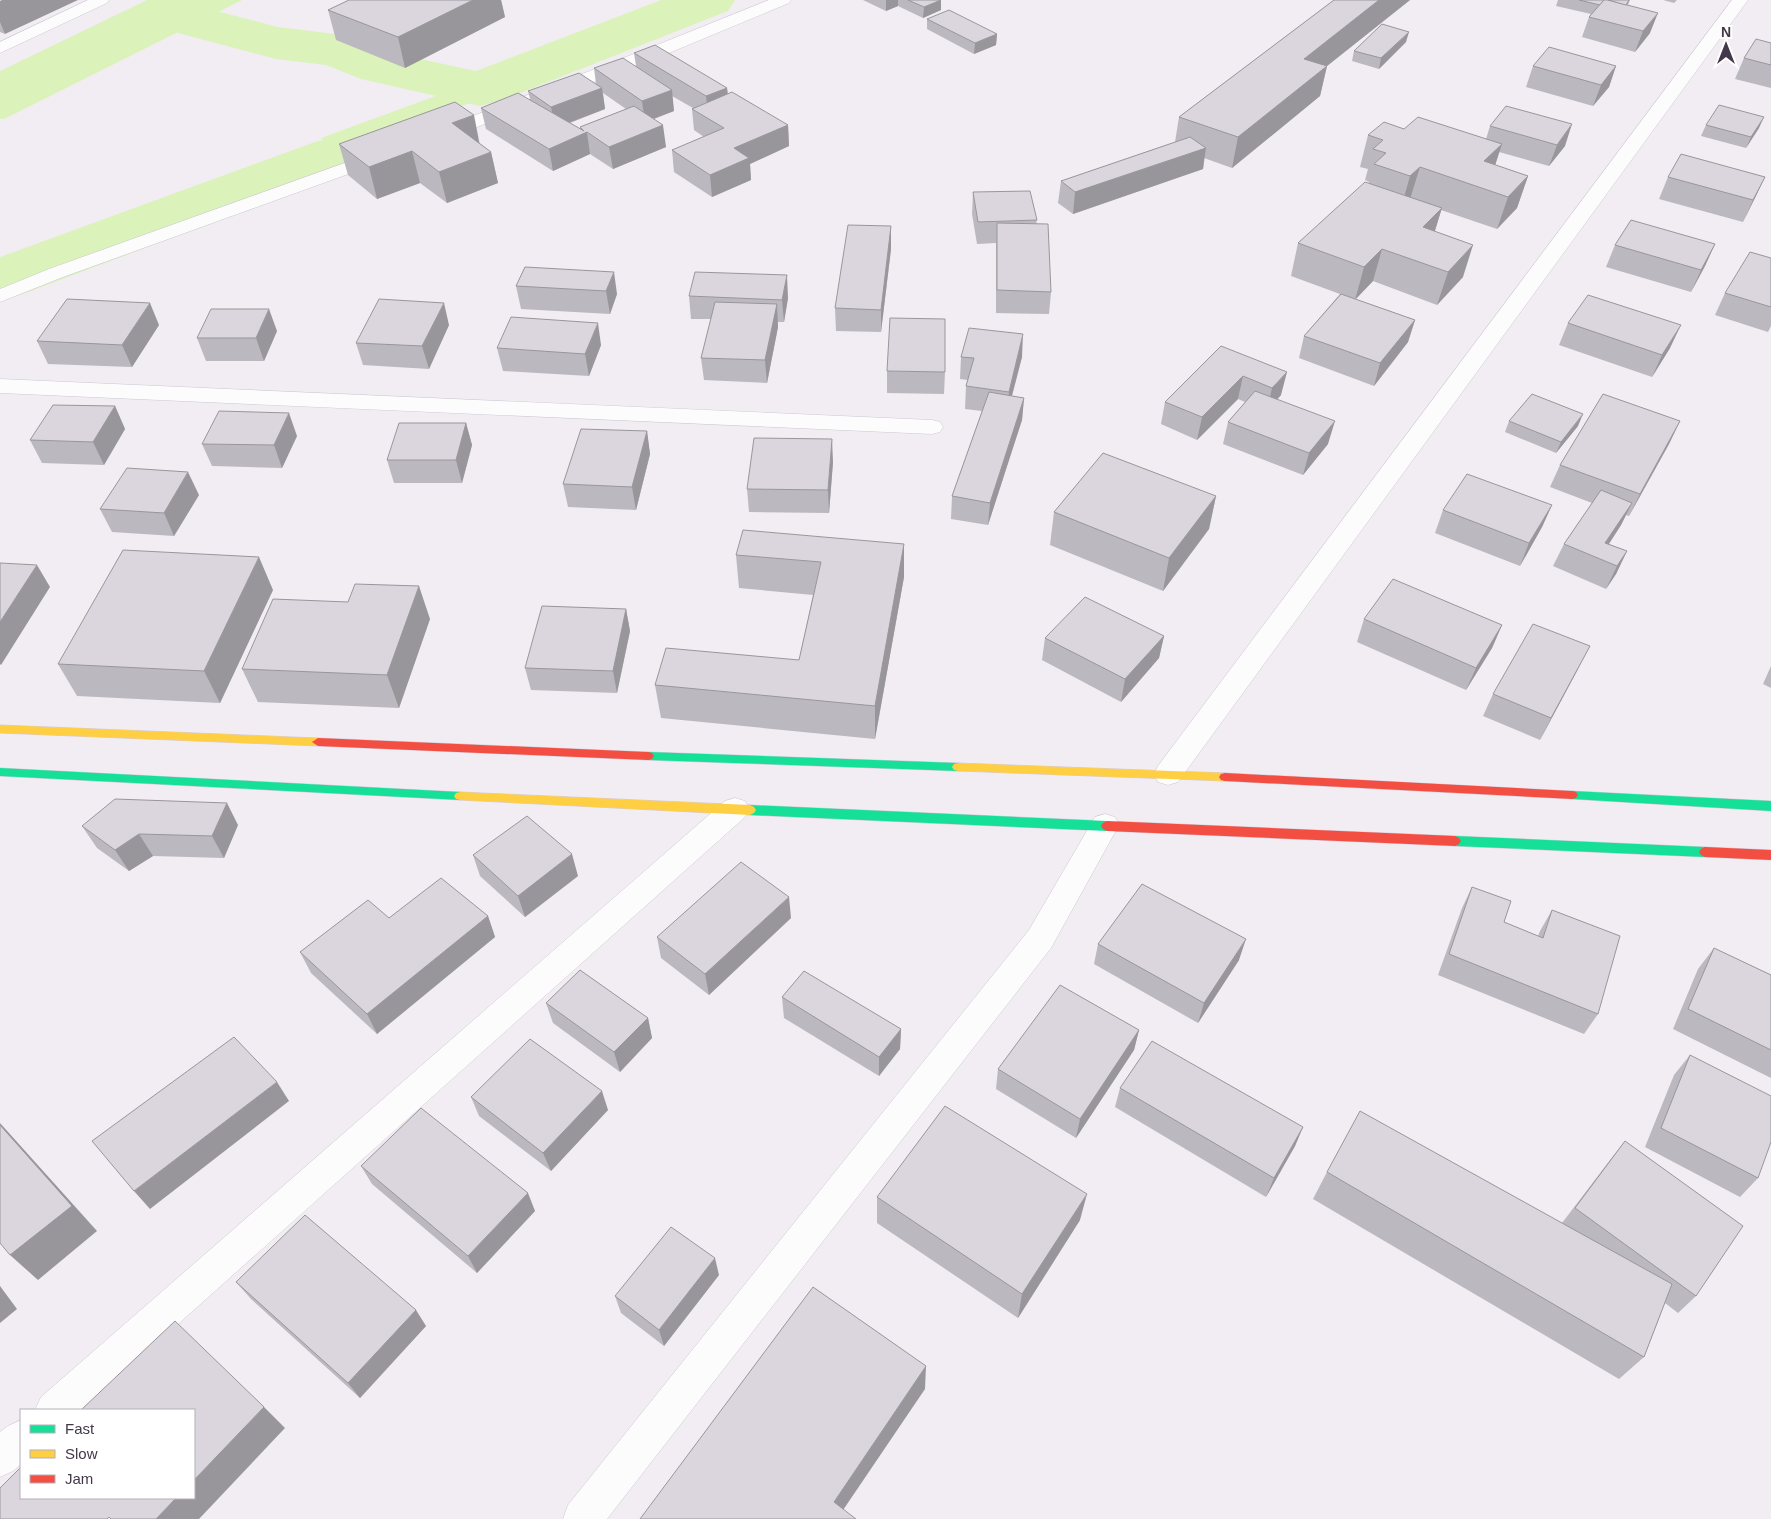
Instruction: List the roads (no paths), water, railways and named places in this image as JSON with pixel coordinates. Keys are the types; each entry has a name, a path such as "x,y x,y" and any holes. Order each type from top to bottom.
{"main road":[{"path":"0,729 730,759 1168,774 1771,806"},
{"path":"0,772 735,809 1771,855"}],"street":[{"path":"0,48 101,0"},
{"path":"419,142 649,54 783,0"},
{"path":"1168,774 1740,0"},
{"path":"0,296 56,273 401,149"},
{"path":"0,386 932,427"},
{"path":"55,1409 735,809"},
{"path":"582,1519 1040,939 1105,825"},
{"path":"0,1458 20,1440"}],"waterway":[{"path":"197,22 276,43 336,50 381,67 480,89 709,0"},
{"path":"0,280 336,155"}]}
